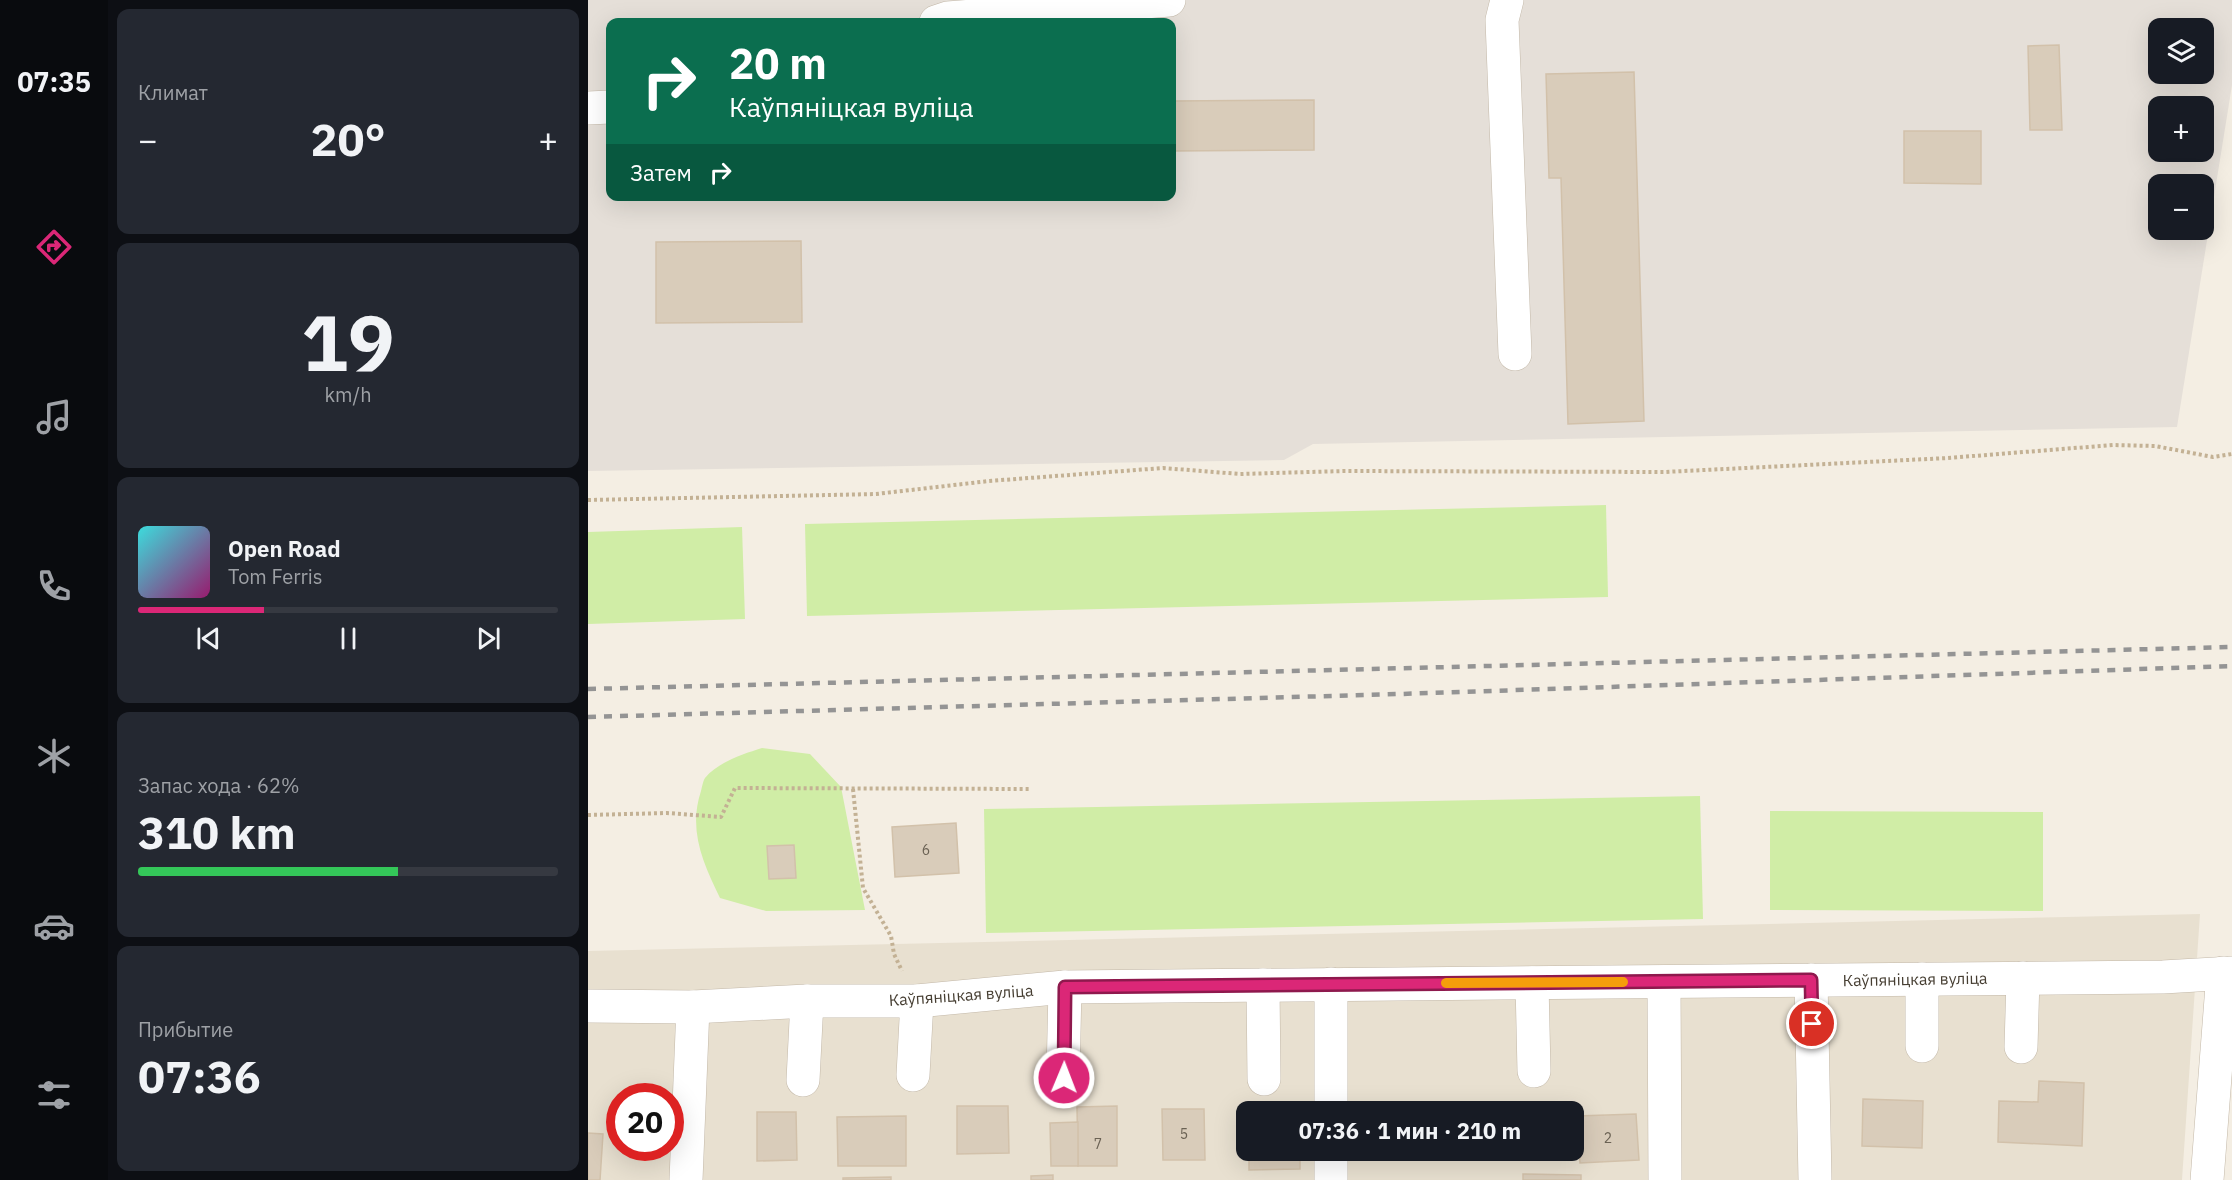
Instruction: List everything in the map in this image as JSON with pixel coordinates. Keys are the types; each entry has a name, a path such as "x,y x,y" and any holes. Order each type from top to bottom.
{"street":[{"path":"948,18 1168,0"},
{"path":"1507,0 1502,20 1515,354"},
{"path":"588,108 606,107"},
{"path":"2207,1180 2228,973"},
{"name":"Каўпяніцкая вуліца","path":"588,1005 693,1007 807,1001 918,1001 1065,987 2163,977 2228,973"},
{"path":"2021,1047 2023,978"},
{"path":"1922,979 1922,1046"},
{"path":"1811,980 1815,1180"},
{"path":"1664,982 1665,1180"},
{"path":"1532,983 1534,1071"},
{"path":"1331,984 1331,1101"},
{"path":"1263,985 1264,1079"},
{"path":"1064,1078 1065,987"},
{"path":"803,1080 807,1001"},
{"path":"913,1075 918,1001"},
{"path":"686,1180 693,1007"},
{"path":"1331,1161 1331,1180"}],"path":[{"path":"588,500 772,498 876,494 989,481 1163,468 1240,474 1344,471 1664,472 1948,458 2113,445 2155,446 2213,457 2232,454"},
{"path":"588,815 667,813 721,817 735,788 1029,789"},
{"path":"853,789 863,888 891,936 894,954 918,1001"}],"shaded area":[{"path":"588,0 2232,0 2232,85 2214,197 2214,174 2148,174 2148,240 2207,240 2177,427 1313,444 1284,460 588,471"},
{"path":"2200,914 2182,1180 588,1180 588,951"}],"green space":[{"path":"1606,505 1608,597 807,616 805,524"},
{"path":"742,527 745,619 588,624 588,532"},
{"path":"762,748 810,754 841,787 865,910 766,911 720,898 699,846 697,805 705,778 710,772 739,756"},
{"path":"1700,796 1703,919 986,933 984,809"},
{"path":"1770,811 2043,812 2043,911 1770,910"}],"building":[{"path":"2059,45 2062,130 2030,130 2028,46"},
{"path":"1634,72 1644,421 1568,424 1561,178 1549,178 1546,74"},
{"path":"1314,100 1314,150 1176,151 1176,101"},
{"path":"1904,131 1981,131 1981,184 1904,183"},
{"path":"801,241 802,322 656,323 656,242"},
{"path":"956,823 959,873 895,877 892,827"},
{"path":"794,845 796,878 769,879 767,846"},
{"path":"2039,1081 2084,1083 2082,1146 1998,1142 1999,1101 2038,1102"},
{"path":"1863,1099 1923,1101 1922,1148 1862,1146"},
{"path":"957,1106 1008,1106 1009,1153 957,1154"},
{"path":"1117,1106 1117,1166 1078,1166 1077,1107"},
{"path":"1162,1109 1204,1109 1205,1160 1163,1160"},
{"path":"757,1112 796,1112 797,1160 757,1161"},
{"path":"1636,1114 1639,1160 1580,1163 1580,1161 1584,1161 1584,1116"},
{"path":"906,1116 906,1166 838,1166 837,1117"},
{"path":"1078,1122 1078,1166 1051,1166 1050,1123"},
{"path":"588,1133 603,1134 600,1180 588,1180"},
{"path":"1249,1161 1300,1161 1300,1169 1249,1170"},
{"path":"1523,1174 1581,1175 1581,1180 1523,1180"},
{"path":"1053,1175 1053,1180 1031,1180 1031,1176"},
{"path":"891,1177 891,1180 843,1180 843,1178"}],"railway":[{"path":"588,689 2232,647"},
{"path":"588,717 1400,694 2232,666"}],"slow traffic":[{"path":"1446,983 1623,982"}],"route":[{"path":"1064,1078 1065,987 1811,980 1812,1024"}]}
